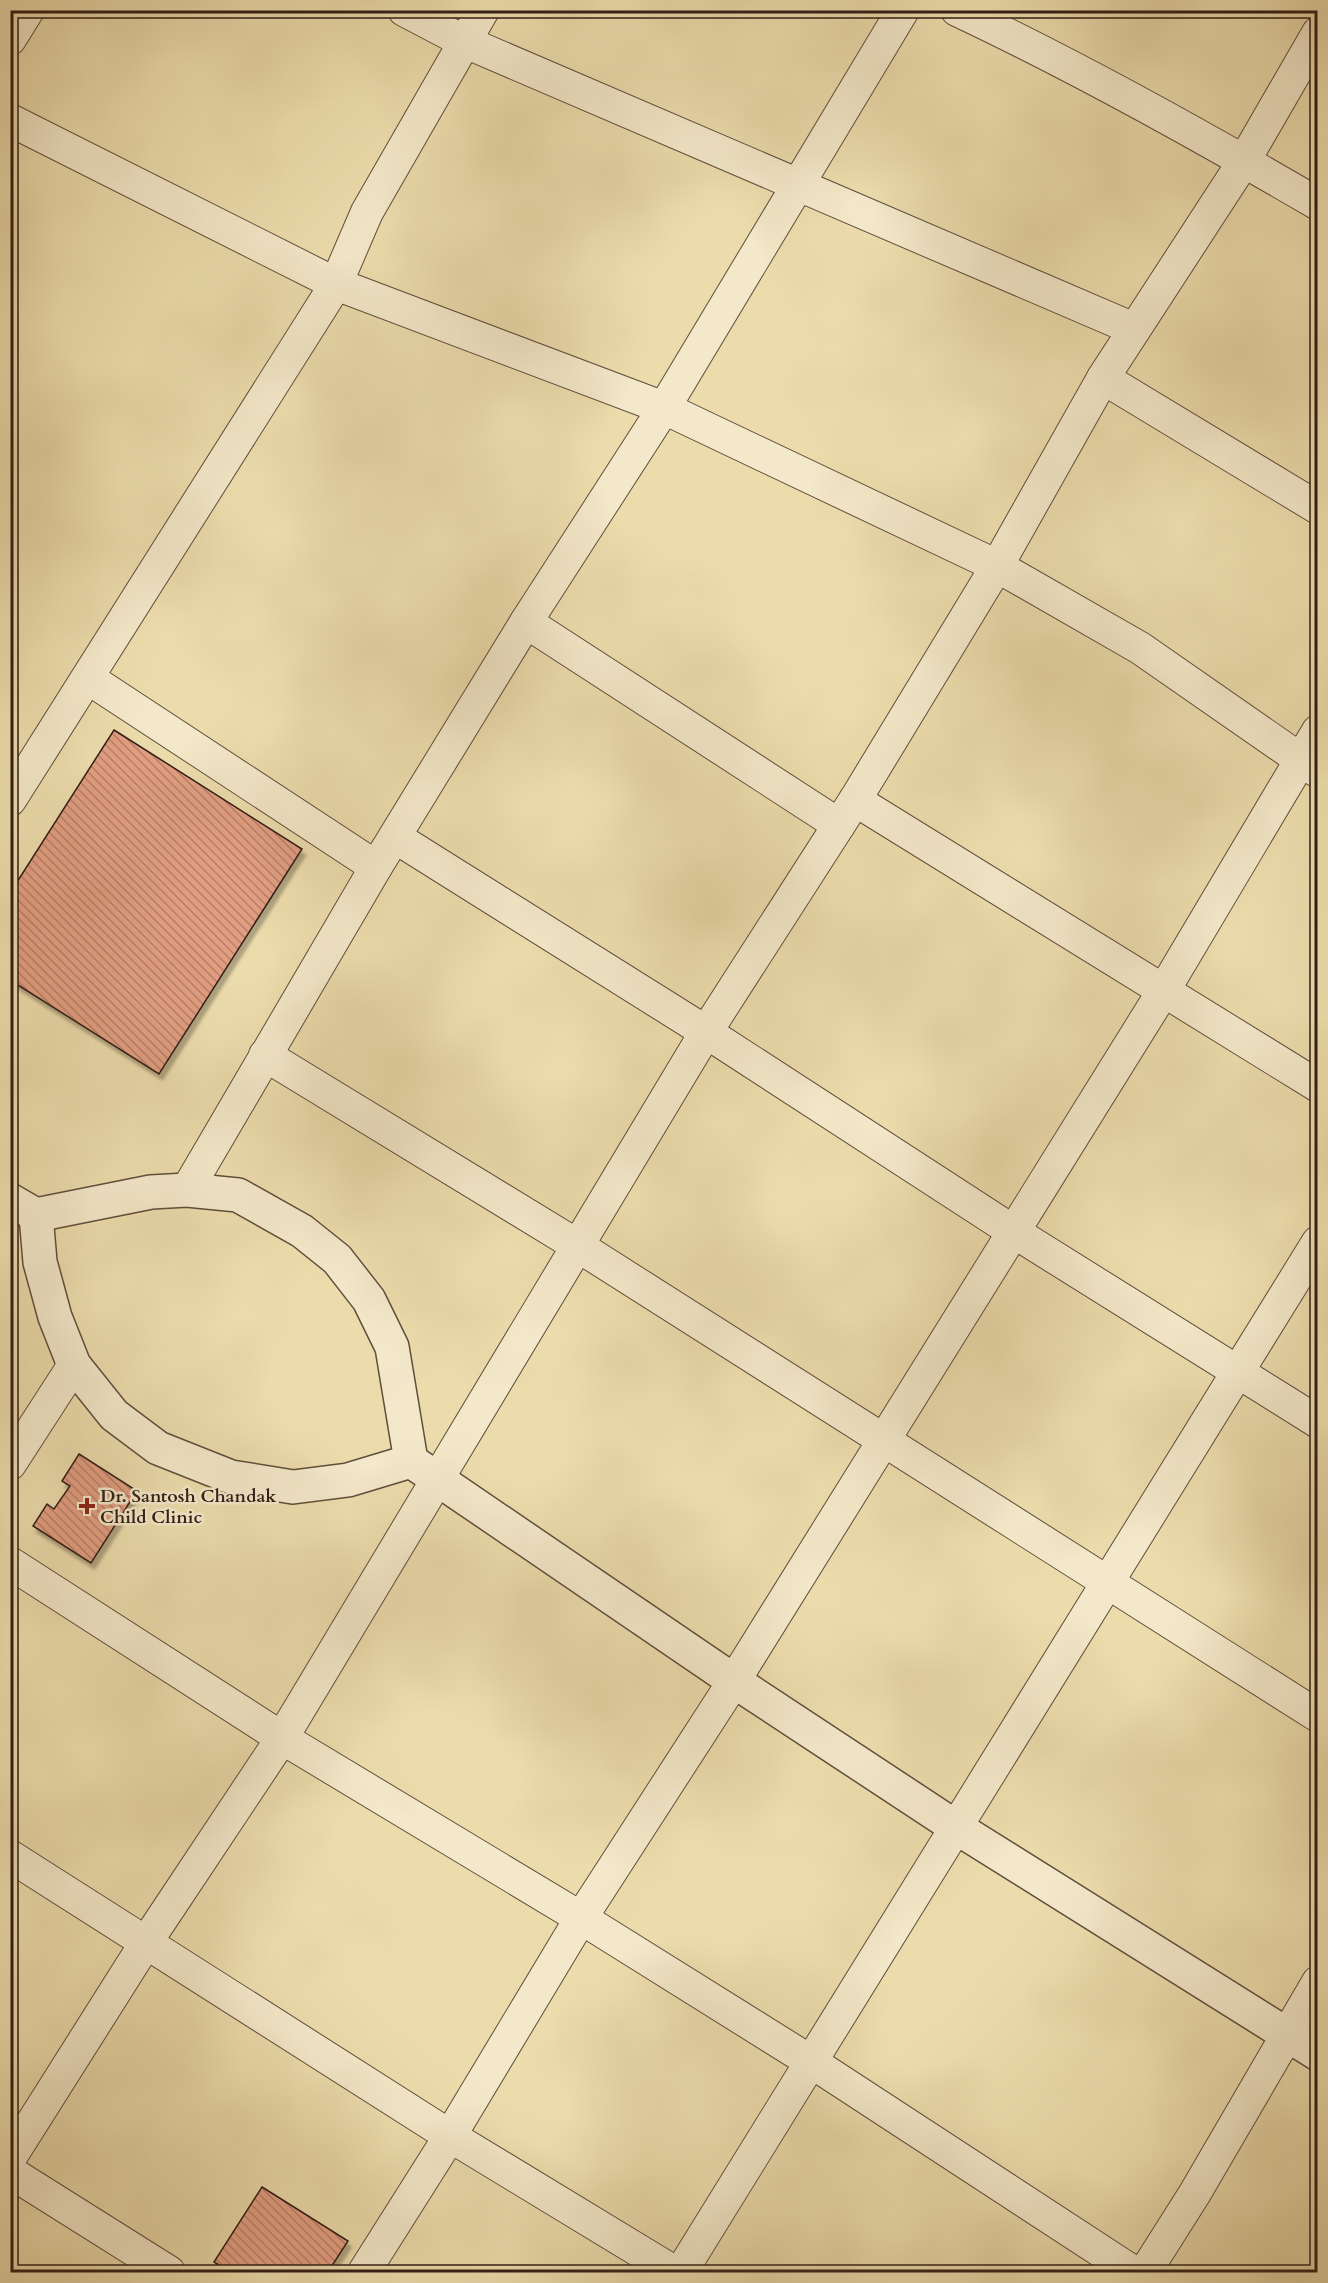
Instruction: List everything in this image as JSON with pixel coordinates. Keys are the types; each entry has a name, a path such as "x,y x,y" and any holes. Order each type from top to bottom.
{"street":[{"path":"10,39 28,10"},
{"path":"404,10 463,42 800,184 1134,329"},
{"path":"10,800 336,284 367,212 483,10"},
{"path":"187,1190 376,867 526,622 664,408 903,10"},
{"path":"957,10 1244,161 1317,204"},
{"path":"10,2158 147,1941 282,1738 705,1032 847,813 997,566 1103,378 1244,161 1317,33"},
{"path":"10,120 336,284 664,408 997,566 1140,648 1309,766"},
{"path":"1103,378 1317,508"},
{"path":"526,622 847,813 1164,990 1317,1086"},
{"path":"88,678 376,867"},
{"path":"364,2272 450,2136 581,1918 734,1681 1164,990 1309,766 1317,731"},
{"path":"395,837 705,1032 1235,1373 1317,1422"},
{"path":"265,1055 578,1246 1106,1584 1317,1716"},
{"path":"411,1461 348,1480 293,1487 231,1477 158,1448 114,1415 74,1365 55,1317 23,1208 151,1191 187,1190 238,1195 302,1231 337,1259 369,1300 392,1347 411,1461 734,1681 954,1826 1317,2054"},
{"path":"681,2272 813,2063 954,1826 1317,1242"},
{"path":"10,1464 74,1365"},
{"path":"10,1563 282,1738 581,1918 813,2063 1133,2272"},
{"path":"10,1856 147,1941 450,2136 674,2272"},
{"path":"1145,2272 1195,2193 1317,1982"},
{"path":"10,2172 169,2272"}],"building":[{"path":"114,730 302,849 159,1074 10,980 10,893"},
{"path":"79,1454 137,1491 91,1563 33,1526 47,1504 54,1509 70,1486 62,1481"},
{"path":"262,2187 348,2241 328,2272 230,2272 214,2262"}],"place":[{"name":"Dr. Santosh Chandak Child Clinic","path":"87,1506"}]}
